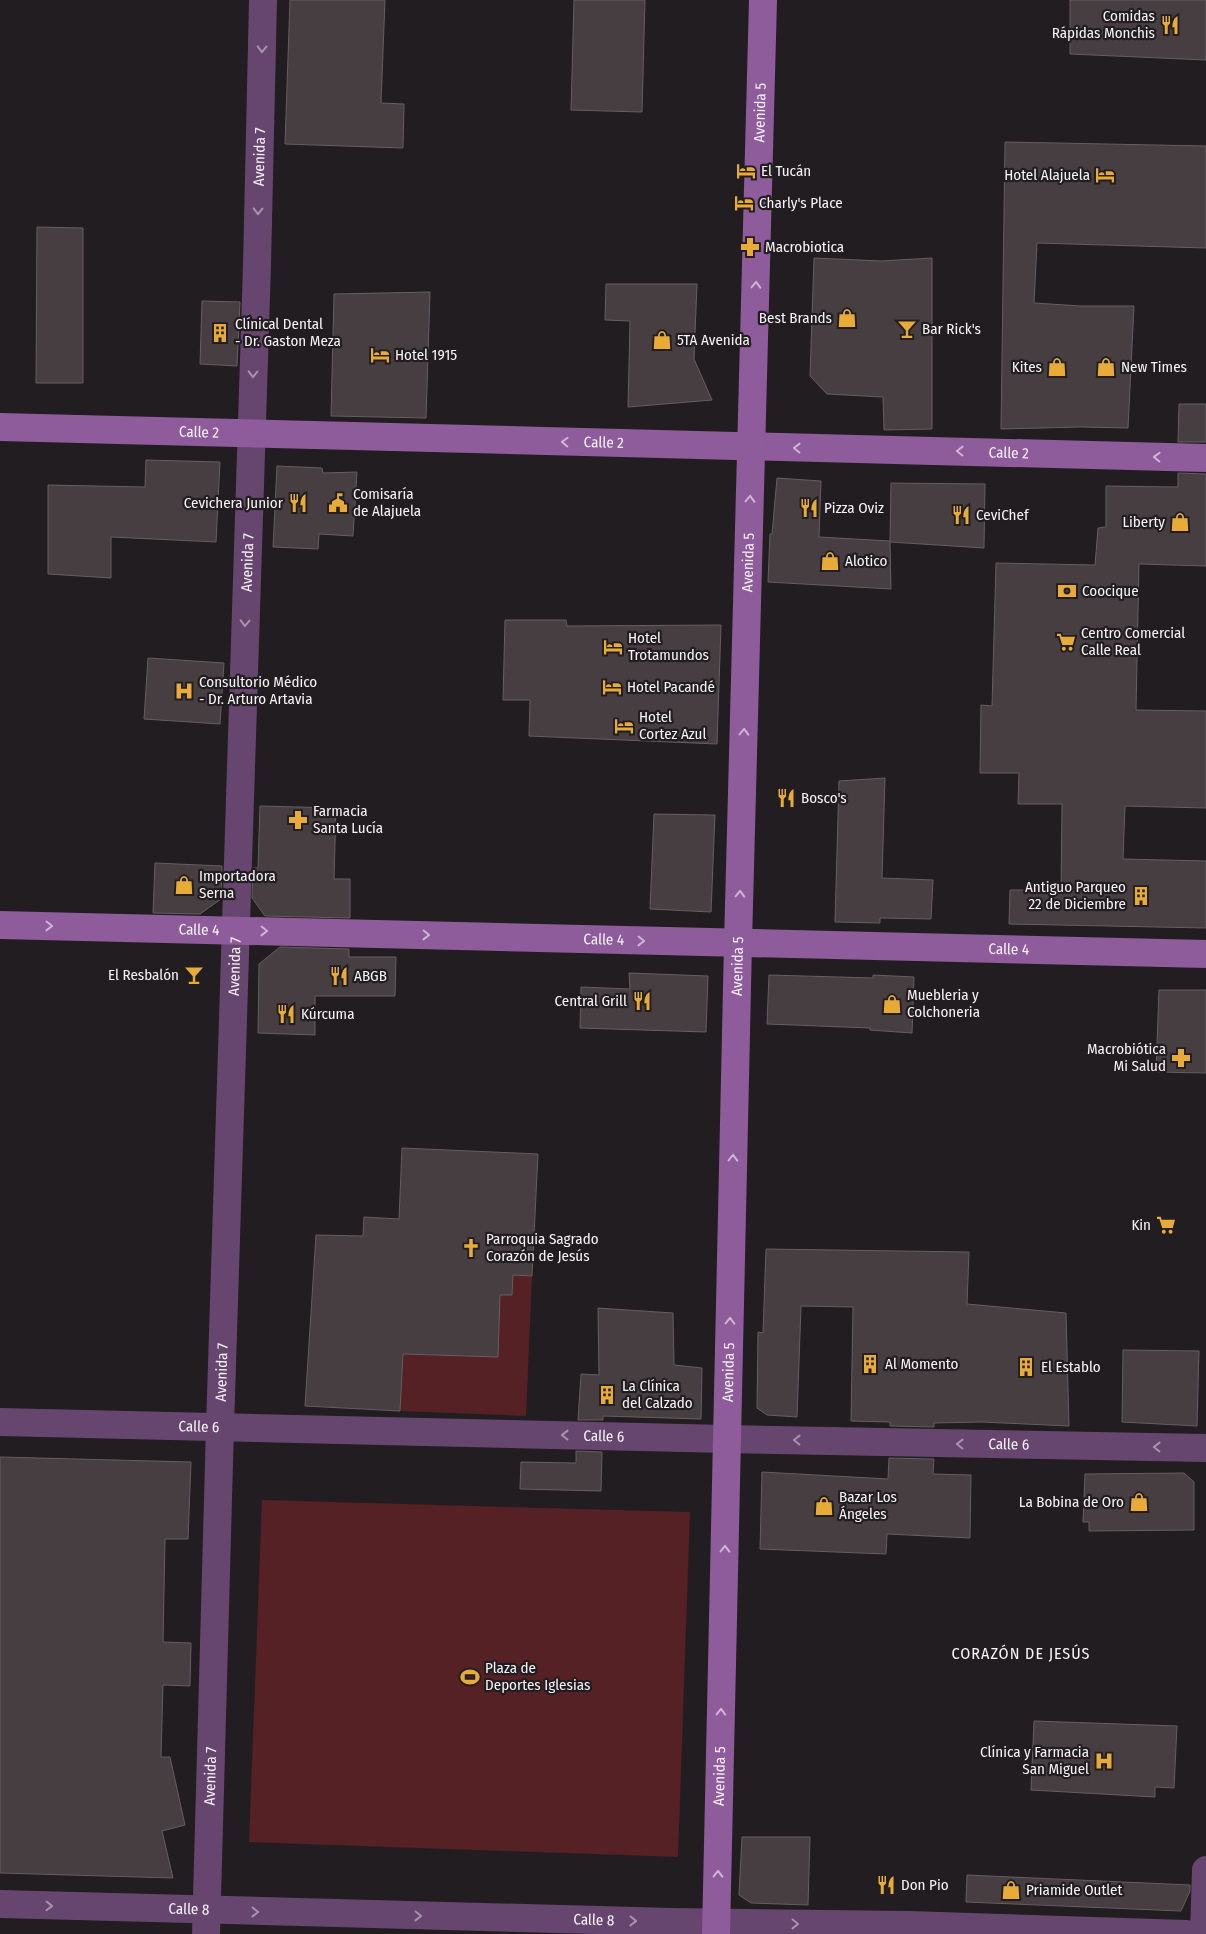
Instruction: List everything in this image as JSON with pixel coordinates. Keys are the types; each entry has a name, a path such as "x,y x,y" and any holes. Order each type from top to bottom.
{"street":[{"name":"Avenida 7","path":"206,1922 263,0"},
{"name":"Avenida 5","path":"717,1928 738,943 763,0"},
{"name":"Calle 2","path":"0,427 752,448 1206,458"},
{"name":"Calle 4","path":"0,925 1206,954"},
{"name":"Calle 6","path":"0,1422 727,1440 1206,1448"},
{"path":"1204,1934 1206,1870"},
{"name":"Calle 8","path":"0,1904 206,1922 717,1928 909,1925 1186,1934"}],"shaded area":[{"path":"513,1275 532,1276 526,1416 400,1411 406,1301 422,1354 497,1357 500,1295 512,1295"},
{"name":"Plaza de Deportes Iglesias","path":"262,1500 690,1512 678,1857 249,1842"}],"building":[{"path":"290,0 385,0 381,103 404,104 403,148 285,144"},
{"path":"574,0 645,0 642,112 571,110"},
{"path":"1070,0 1206,0 1206,60 1070,54"},
{"path":"1005,142 1206,146 1206,248 1037,243 1034,303 1081,306 1134,306 1128,428 1001,429"},
{"path":"37,227 83,228 83,383 36,383"},
{"path":"814,258 881,261 932,258 932,429 884,430 883,397 827,394 810,376"},
{"name":"5TA Avenida","path":"606,284 697,284 694,359 712,400 628,407 630,321 605,320"},
{"name":"Hotel 1915","path":"430,292 426,418 331,416 334,294"},
{"name":"Clínical Dental - Dr. Gaston Meza","path":"202,301 240,302 237,366 200,364"},
{"path":"1179,404 1206,404 1206,442 1178,442"},
{"path":"146,460 220,462 216,542 111,537 111,578 48,574 48,485 145,487"},
{"name":"Cevichera Junior","path":"277,466 322,468 323,473 357,472 353,536 319,534 318,549 273,547"},
{"path":"1178,473 1206,474 1206,566 1139,564 1136,710 1206,711 1206,808 1125,806 1123,859 1206,861 1206,928 1009,924 1010,890 1061,890 1062,804 1018,804 1019,773 980,773 981,705 992,706 996,563 1095,565 1098,528 1106,527 1106,486 1178,487"},
{"path":"777,478 821,481 819,537 890,541 891,483 985,484 984,548 890,542 891,589 768,582 770,534 772,534"},
{"path":"505,620 566,620 567,626 721,625 717,744 529,736 530,700 503,700"},
{"name":"Consultorio Médico - Dr. Arturo Artavia","path":"148,658 224,663 220,724 144,719"},
{"path":"885,778 882,878 933,880 931,919 880,918 880,923 835,922 839,781"},
{"path":"260,806 336,808 334,879 350,879 350,918 265,916 252,898 253,868 258,868"},
{"path":"654,814 715,815 711,912 650,909"},
{"name":"Importadora Serna","path":"155,863 222,866 221,899 200,914 153,913"},
{"path":"280,947 349,949 349,957 396,957 395,996 315,996 315,1035 258,1033 259,964"},
{"path":"629,973 708,976 706,1032 580,1028 581,987 630,989"},
{"path":"769,975 873,978 873,975 914,977 912,1033 870,1030 870,1028 767,1024"},
{"path":"1159,990 1206,990 1206,1073 1156,1072"},
{"path":"402,1148 538,1154 532,1276 513,1275 512,1295 500,1295 498,1357 403,1354 400,1411 305,1406 316,1235 363,1236 364,1217 399,1219"},
{"path":"766,1249 969,1252 967,1304 1066,1313 1069,1426 982,1422 934,1423 934,1427 890,1426 890,1422 851,1421 853,1307 801,1306 797,1417 767,1415 757,1408 758,1332 763,1333"},
{"path":"598,1308 673,1313 674,1365 702,1368 701,1419 603,1416 603,1420 578,1420 581,1374 599,1375"},
{"path":"1123,1350 1199,1351 1197,1426 1122,1422"},
{"path":"576,1451 602,1452 601,1491 520,1489 521,1462 576,1463"},
{"path":"0,1457 191,1462 188,1539 165,1539 163,1642 191,1643 190,1686 163,1685 161,1757 170,1757 185,1825 162,1831 173,1878 0,1873"},
{"name":"Bazar Los Ángeles","path":"889,1458 934,1459 933,1474 971,1475 970,1538 887,1534 886,1554 760,1549 762,1472 888,1479"},
{"name":"La Bobina de Oro","path":"1184,1473 1194,1482 1194,1530 1089,1531 1089,1522 1083,1522 1085,1474"},
{"name":"Clínica y Farmacia San Miguel","path":"1034,1721 1177,1726 1174,1788 1155,1787 1155,1797 1031,1790"},
{"path":"742,1837 810,1837 808,1905 751,1903 739,1895"},
{"path":"967,1875 1190,1885 1190,1891 1181,1911 966,1902"}],"place":[{"name":"Comidas Rápidas Monchis","path":"1170,25"},
{"name":"El Tucán","path":"746,171"},
{"name":"Hotel Alajuela","path":"1105,175"},
{"name":"Charly's Place","path":"744,203"},
{"name":"Macrobiotica","path":"750,247"},
{"name":"Best Brands","path":"847,318"},
{"name":"Bar Rick's","path":"907,329"},
{"name":"Clínical Dental - Dr. Gaston Meza","path":"220,333"},
{"name":"5TA Avenida","path":"662,340"},
{"name":"Hotel 1915","path":"380,355"},
{"name":"Kites","path":"1057,367"},
{"name":"New Times","path":"1106,367"},
{"name":"Cevichera Junior","path":"298,503"},
{"name":"Comisaría de Alajuela","path":"338,503"},
{"name":"Pizza Oviz","path":"809,508"},
{"name":"CeviChef","path":"961,515"},
{"name":"Liberty","path":"1180,522"},
{"name":"Alotico","path":"830,561"},
{"name":"Coocique","path":"1067,591"},
{"name":"Centro Comercial Calle Real","path":"1066,642"},
{"name":"Hotel Trotamundos","path":"613,647"},
{"name":"Hotel Pacandé","path":"612,687"},
{"name":"Consultorio Médico - Dr. Arturo Artavia","path":"184,691"},
{"name":"Hotel Cortez Azul","path":"624,726"},
{"name":"Bosco's","path":"786,798"},
{"name":"Farmacia Santa Lucía","path":"298,820"},
{"name":"Importadora Serna","path":"184,885"},
{"name":"Antiguo Parqueo 22 de Diciembre","path":"1141,896"},
{"name":"El Resbalón","path":"194,975"},
{"name":"ABGB","path":"339,976"},
{"name":"Central Grill","path":"642,1001"},
{"name":"Muebleria y Colchoneria","path":"892,1004"},
{"name":"Kúrcuma","path":"286,1014"},
{"name":"Macrobiótica Mi Salud","path":"1181,1058"},
{"name":"Kin","path":"1166,1225"},
{"name":"Parroquia Sagrado Corazón de Jesús","path":"471,1248"},
{"name":"Al Momento","path":"870,1364"},
{"name":"El Establo","path":"1026,1367"},
{"name":"La Clínica del Calzado","path":"607,1395"},
{"name":"La Bobina de Oro","path":"1139,1502"},
{"name":"Bazar Los Ángeles","path":"824,1506"},
{"name":"Plaza de Deportes Iglesias","path":"470,1677"},
{"name":"Clínica y Farmacia San Miguel","path":"1104,1761"},
{"name":"Don Pio","path":"886,1885"},
{"name":"Priamide Outlet","path":"1011,1890"}],"district":[{"name":"CORAZÓN DE JESÚS","path":"1021,1653"}]}
